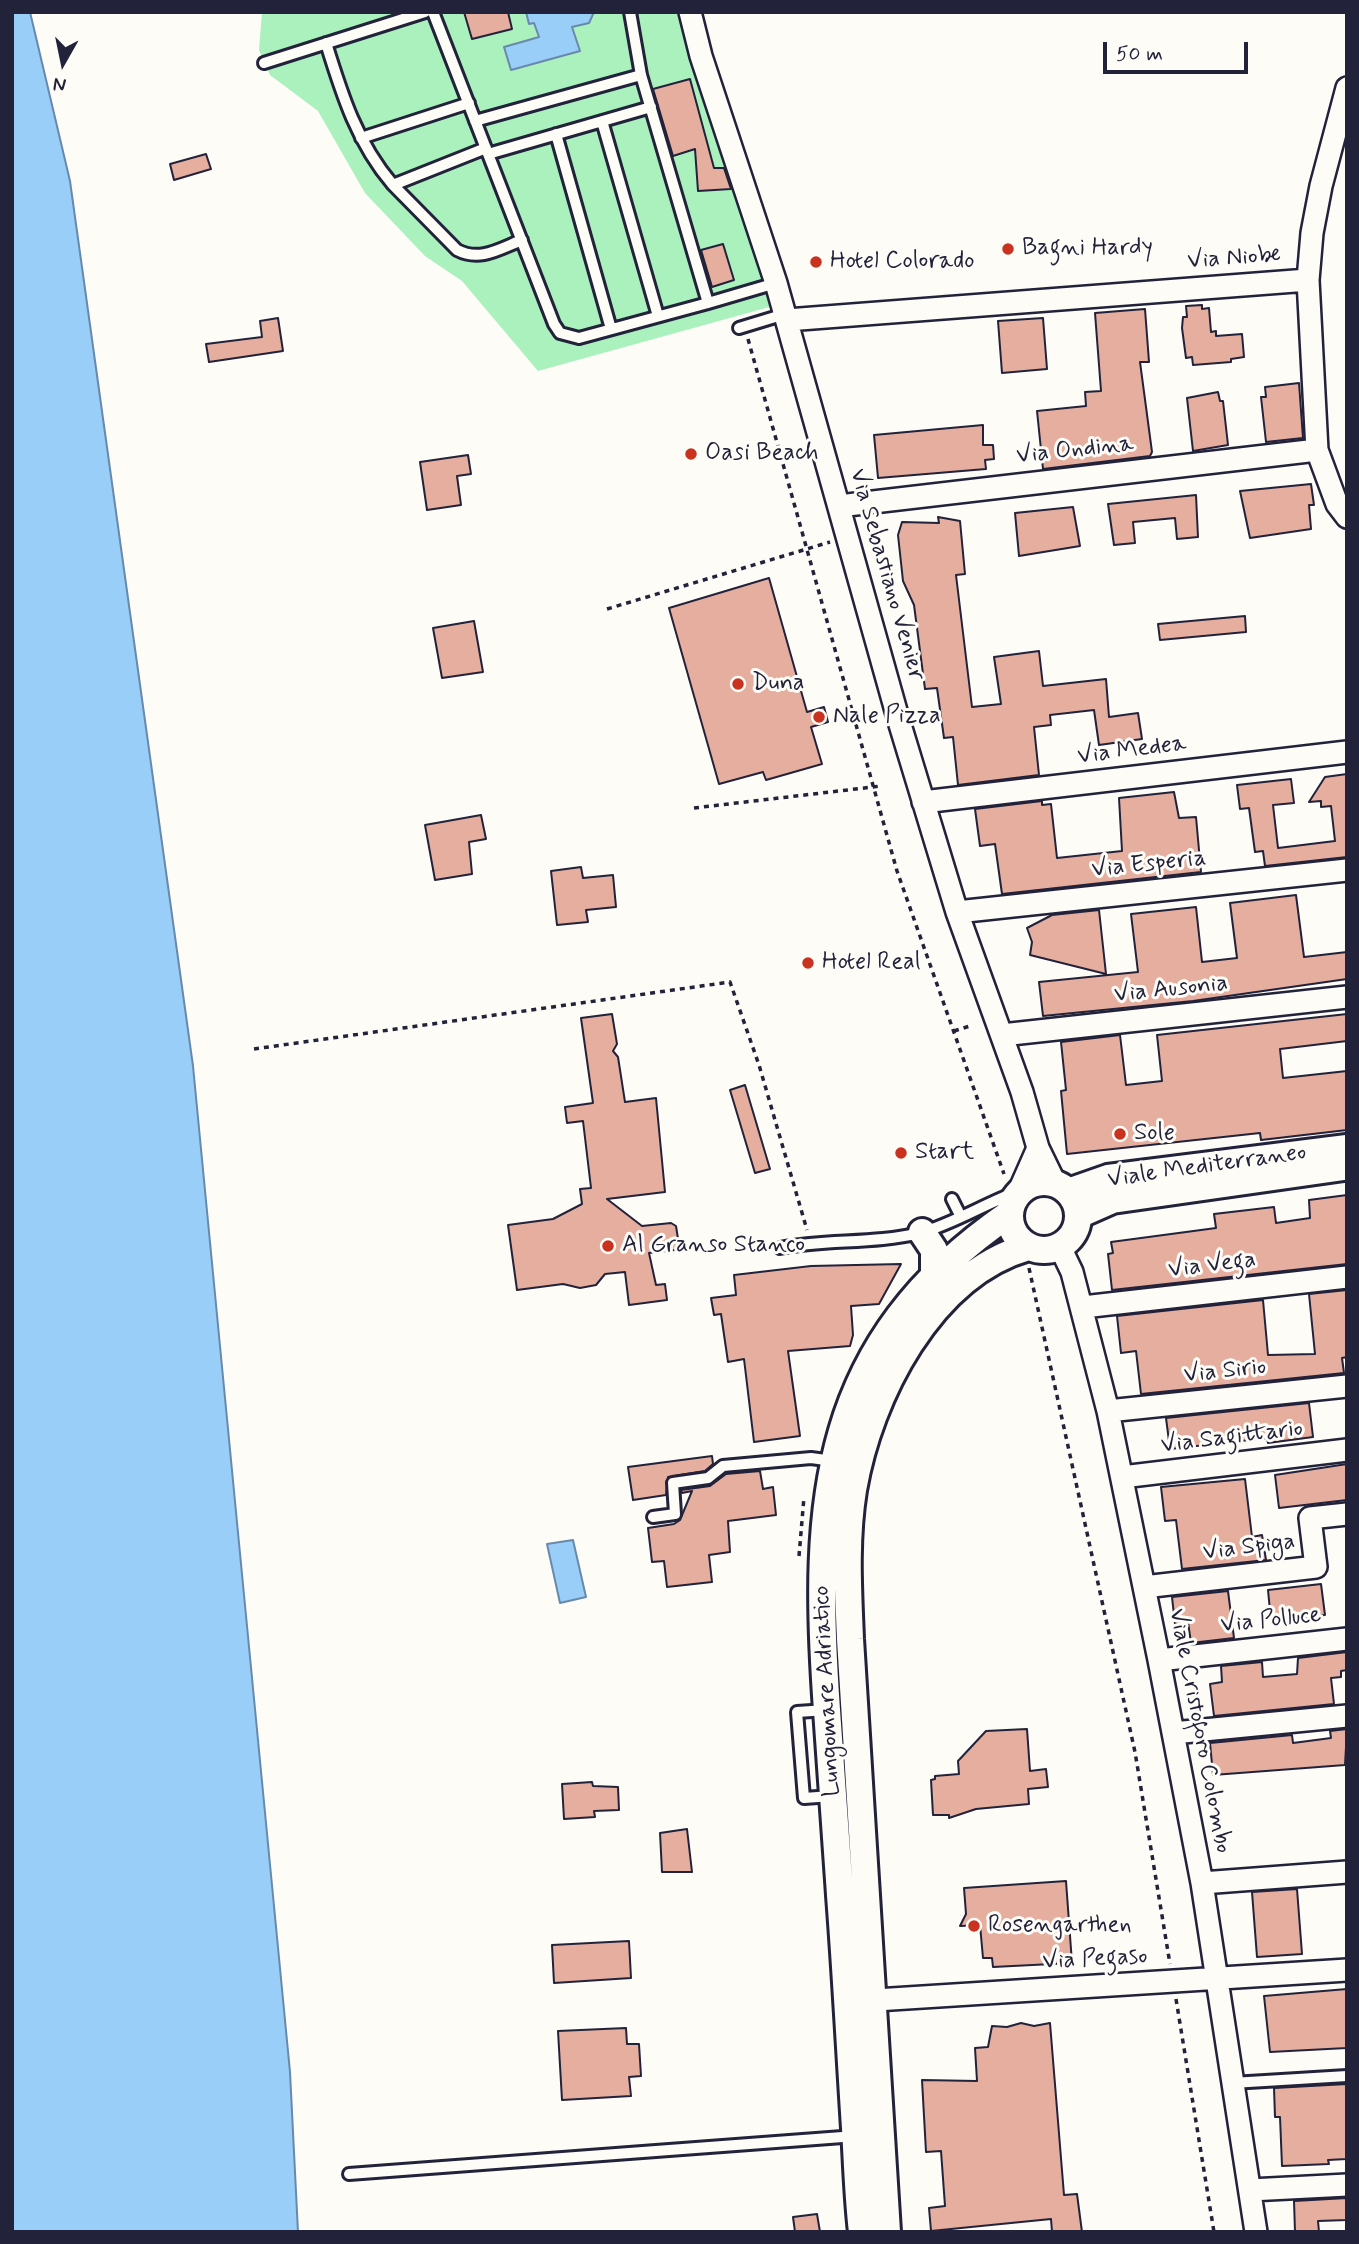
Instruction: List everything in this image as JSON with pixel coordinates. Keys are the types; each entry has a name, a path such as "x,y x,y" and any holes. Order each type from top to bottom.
{"street":[{"name":"Via Sebastiano Venier","path":"690,12 701,56 776,283 923,802 957,912 1002,1035 1038,1149 1067,1197"},
{"path":"1347,88 1319,197 1308,280 1317,450 1337,504 1347,517"},
{"name":"Via Niobe","path":"786,317 1308,280"},
{"name":"Via Ondina","path":"839,506 1317,450"},
{"name":"Via Medea","path":"923,802 1347,752"},
{"name":"Via Esperia","path":"957,912 1347,870"},
{"name":"Via Ausonia","path":"1002,1035 1347,997"},
{"path":"1014,1203 1037,1183 1067,1197 1074,1233 1060,1247 1039,1250 1028,1247 1014,1234 1014,1203 1038,1149"},
{"name":"Viale Mediterraneo","path":"1067,1197 1108,1178 1347,1149"},
{"name":"Viale Mediterraneo","path":"1067,1197 1112,1200 1347,1167"},
{"name":"Lungomare Adriatico","path":"887,2232 833,1796 822,1641 823,1516 833,1461 848,1410 867,1367 895,1323 934,1278 1014,1203"},
{"path":"922,1233 934,1250 934,1278"},
{"name":"Lungomare Adriatico","path":"862,2232 856,2136 860,2001 847,1558 854,1489 872,1419 890,1379 915,1336 944,1301 987,1266 1008,1253 1028,1247"},
{"name":"Viale Cristoforo Colombo","path":"1060,1247 1068,1260 1083,1307 1108,1411 1159,1660 1202,1883 1256,2232"},
{"name":"Via Vega","path":"1083,1307 1347,1277"},
{"name":"Via Sirio","path":"1108,1411 1347,1386"},
{"name":"Via Sagittario","path":"1122,1477 1347,1450"},
{"name":"Via Spiga","path":"1144,1587 1316,1567 1310,1518 1347,1514"},
{"name":"Via Polluce","path":"1159,1660 1347,1639"},
{"path":"1173,1732 1347,1716"},
{"path":"1202,1883 1347,1872"},
{"name":"Via Pegaso","path":"860,2001 1347,1970"},
{"path":"1250,2190 1347,2185"}],"lane":[{"path":"264,63 425,12"},
{"path":"433,12 561,332 579,338 776,283"},
{"path":"630,12 642,75 708,303"},
{"path":"326,43 347,110 378,167 449,242 466,255 478,258 522,240"},
{"path":"475,121 642,75"},
{"path":"361,138 469,103"},
{"path":"393,185 487,151 651,107"},
{"path":"602,121 658,316"},
{"path":"556,134 611,330"},
{"path":"742,327 786,317"},
{"path":"952,1199 960,1215"},
{"path":"780,1248 811,1242 886,1239 922,1233 960,1215 1014,1203"},
{"path":"653,1517 675,1514 673,1483 708,1478 723,1466 811,1458 833,1461"},
{"path":"1232,2083 1347,2076"},
{"path":"349,2174 856,2136"}],"path":[{"path":"742,327 808,549 897,871 1014,1203"},
{"path":"607,609 849,537"},
{"path":"694,808 881,786"},
{"path":"254,1049 730,982 759,1065 797,1205 811,1242"},
{"path":"954,1031 973,1025"},
{"path":"1028,1247 1027,1263 1135,1752 1172,1972"},
{"path":"1176,1998 1214,2232"}],"green space":[{"path":"262,12 684,12 773,306 538,371 462,281 425,256 365,193 318,111 270,75 259,50"}],"water":[{"path":"12,12 30,12 70,181 193,1066 290,2072 298,2232 12,2232"},
{"path":"526,12 594,12 589,23 572,27 580,51 511,70 504,47 539,37 534,23 529,24"},
{"path":"573,1540 586,1597 560,1603 547,1544"}],"building":[{"path":"464,12 508,12 512,29 472,39"},
{"path":"690,79 714,168 724,168 731,189 698,191 695,149 673,156 653,89"},
{"path":"206,154 211,169 174,180 170,164"},
{"path":"723,244 734,280 712,287 701,250"},
{"path":"1202,305 1202,309 1209,308 1211,332 1216,331 1216,336 1242,334 1244,357 1231,359 1231,362 1193,365 1192,357 1186,358 1182,328 1183,317 1187,317 1186,306"},
{"path":"1145,309 1149,362 1140,362 1152,452 1150,456 1043,469 1037,411 1086,406 1085,392 1101,391 1095,313"},
{"path":"278,318 283,351 209,362 206,344 262,337 260,321"},
{"path":"1043,318 1047,369 1002,373 998,321"},
{"path":"1299,383 1303,438 1266,442 1261,397 1266,397 1265,387"},
{"path":"1218,392 1220,401 1223,401 1228,445 1193,451 1187,398"},
{"path":"983,425 983,445 993,445 994,459 985,460 986,469 878,478 874,435"},
{"path":"468,455 471,474 457,476 461,505 427,510 420,462"},
{"path":"1311,484 1314,505 1309,505 1311,529 1250,538 1240,491"},
{"path":"1196,495 1198,537 1177,539 1175,518 1133,522 1135,543 1114,545 1108,504"},
{"path":"1073,507 1080,546 1019,556 1015,513"},
{"path":"938,517 960,521 965,574 956,575 972,707 1001,704 994,657 1039,651 1043,686 1106,679 1109,717 1138,713 1142,739 1099,745 1094,710 1050,715 1051,725 1034,727 1039,775 958,785 953,737 944,738 937,688 925,689 914,605 903,581 898,535 902,522 939,523"},
{"name":"Duna","path":"769,578 807,712 824,707 828,722 811,727 822,764 766,780 763,772 719,784 669,608"},
{"path":"1245,616 1246,632 1160,640 1158,624"},
{"path":"474,621 483,672 442,678 433,628"},
{"path":"1347,774 1347,857 1265,866 1263,851 1255,852 1249,808 1240,809 1237,785 1291,779 1294,803 1273,805 1278,848 1335,841 1331,806 1321,807 1321,801 1309,802 1325,777"},
{"path":"1174,792 1179,818 1196,817 1201,872 1002,894 995,844 980,846 975,809 1042,801 1042,805 1051,804 1057,858 1122,851 1119,798"},
{"path":"481,815 486,839 469,842 472,874 435,880 425,825"},
{"path":"581,867 583,878 613,875 616,907 586,910 588,922 557,925 551,871"},
{"path":"1296,895 1304,957 1347,952 1347,979 1193,1001 1043,1016 1039,982 1138,972 1131,914 1196,907 1202,962 1237,958 1230,903"},
{"path":"1099,910 1106,974 1030,955 1032,942 1027,928 1052,915"},
{"path":"612,1014 617,1044 613,1051 618,1057 625,1102 656,1098 665,1192 607,1199 642,1226 671,1223 676,1226 679,1245 675,1250 649,1253 656,1285 665,1284 667,1300 629,1305 625,1272 605,1274 596,1285 580,1288 563,1284 517,1290 508,1225 553,1219 582,1204 580,1189 591,1188 583,1121 567,1123 565,1107 593,1103 581,1018"},
{"path":"1347,1014 1347,1041 1280,1049 1283,1078 1347,1071 1347,1130 1261,1140 1260,1133 1067,1154 1061,1091 1066,1090 1061,1042 1120,1035 1126,1085 1162,1081 1157,1035"},
{"path":"745,1085 770,1169 755,1173 730,1090"},
{"path":"1347,1195 1347,1264 1112,1290 1108,1254 1113,1253 1111,1242 1216,1228 1214,1214 1274,1207 1276,1223 1310,1218 1309,1200"},
{"path":"901,1264 879,1304 851,1306 853,1335 850,1346 788,1351 800,1436 754,1442 744,1359 728,1362 721,1314 714,1315 711,1298 736,1295 734,1275 811,1266"},
{"path":"1347,1290 1347,1357 1342,1358 1344,1373 1141,1394 1136,1351 1121,1353 1117,1316 1263,1300 1268,1355 1315,1354 1309,1294"},
{"path":"1309,1403 1313,1437 1268,1443 1267,1438 1170,1449 1166,1418"},
{"path":"712,1456 713,1464 705,1471 668,1477 666,1495 633,1500 628,1467"},
{"path":"1347,1464 1347,1500 1279,1508 1275,1475"},
{"path":"760,1471 763,1489 773,1487 776,1515 728,1521 730,1552 709,1555 712,1582 667,1587 664,1561 652,1562 648,1528 674,1524 680,1520 692,1491 682,1493 681,1490 710,1486 726,1474"},
{"path":"1245,1479 1252,1537 1262,1535 1266,1560 1182,1569 1176,1520 1165,1521 1161,1487"},
{"path":"1321,1584 1325,1615 1271,1621 1268,1590"},
{"path":"1228,1591 1234,1638 1191,1643 1188,1622 1175,1624 1172,1597"},
{"path":"1347,1652 1347,1670 1341,1671 1341,1677 1331,1678 1334,1704 1214,1716 1210,1684 1222,1682 1221,1666 1262,1662 1263,1677 1297,1674 1298,1658"},
{"path":"1027,1729 1030,1771 1046,1769 1048,1787 1028,1789 1029,1804 976,1809 949,1818 949,1815 933,1815 931,1780 935,1779 935,1776 959,1774 958,1761 986,1731"},
{"path":"1347,1729 1345,1765 1213,1775 1210,1743 1292,1735 1293,1743 1331,1738 1330,1731"},
{"path":"592,1782 593,1786 618,1787 619,1810 594,1811 595,1817 564,1819 562,1784"},
{"path":"687,1829 692,1872 662,1872 660,1833"},
{"path":"1066,1881 1072,1963 993,1967 992,1958 983,1958 980,1925 960,1926 966,1914 964,1888"},
{"path":"1297,1889 1302,1954 1257,1957 1252,1892"},
{"path":"629,1941 631,1978 554,1983 552,1945"},
{"path":"1347,1989 1347,2048 1270,2052 1264,1996"},
{"path":"1021,2023 1034,2026 1050,2023 1064,2195 1077,2194 1082,2232 1052,2232 1051,2219 931,2231 929,2208 945,2206 941,2151 926,2152 922,2080 977,2081 975,2048 988,2047 992,2026 1007,2027"},
{"path":"626,2028 627,2044 639,2044 641,2076 629,2077 631,2096 562,2100 558,2031"},
{"path":"1347,2084 1347,2159 1328,2160 1329,2164 1282,2166 1280,2117 1275,2117 1274,2088"},
{"path":"1347,2198 1347,2220 1318,2221 1319,2232 1295,2232 1294,2201"},
{"path":"817,2214 820,2232 795,2232 793,2217"}],"place":[{"name":"Bagni Hardy","path":"1008,249"},
{"name":"Hotel Colorado","path":"816,262"},
{"name":"Oasi Beach","path":"691,454"},
{"name":"Duna","path":"738,684"},
{"name":"Nale Pizza","path":"819,717"},
{"name":"Hotel Real","path":"808,963"},
{"name":"Sole","path":"1120,1134"},
{"name":"Start","path":"901,1153"},
{"name":"Al Granso Stanco","path":"608,1246"},
{"name":"Rosengarthen","path":"974,1926"}]}
